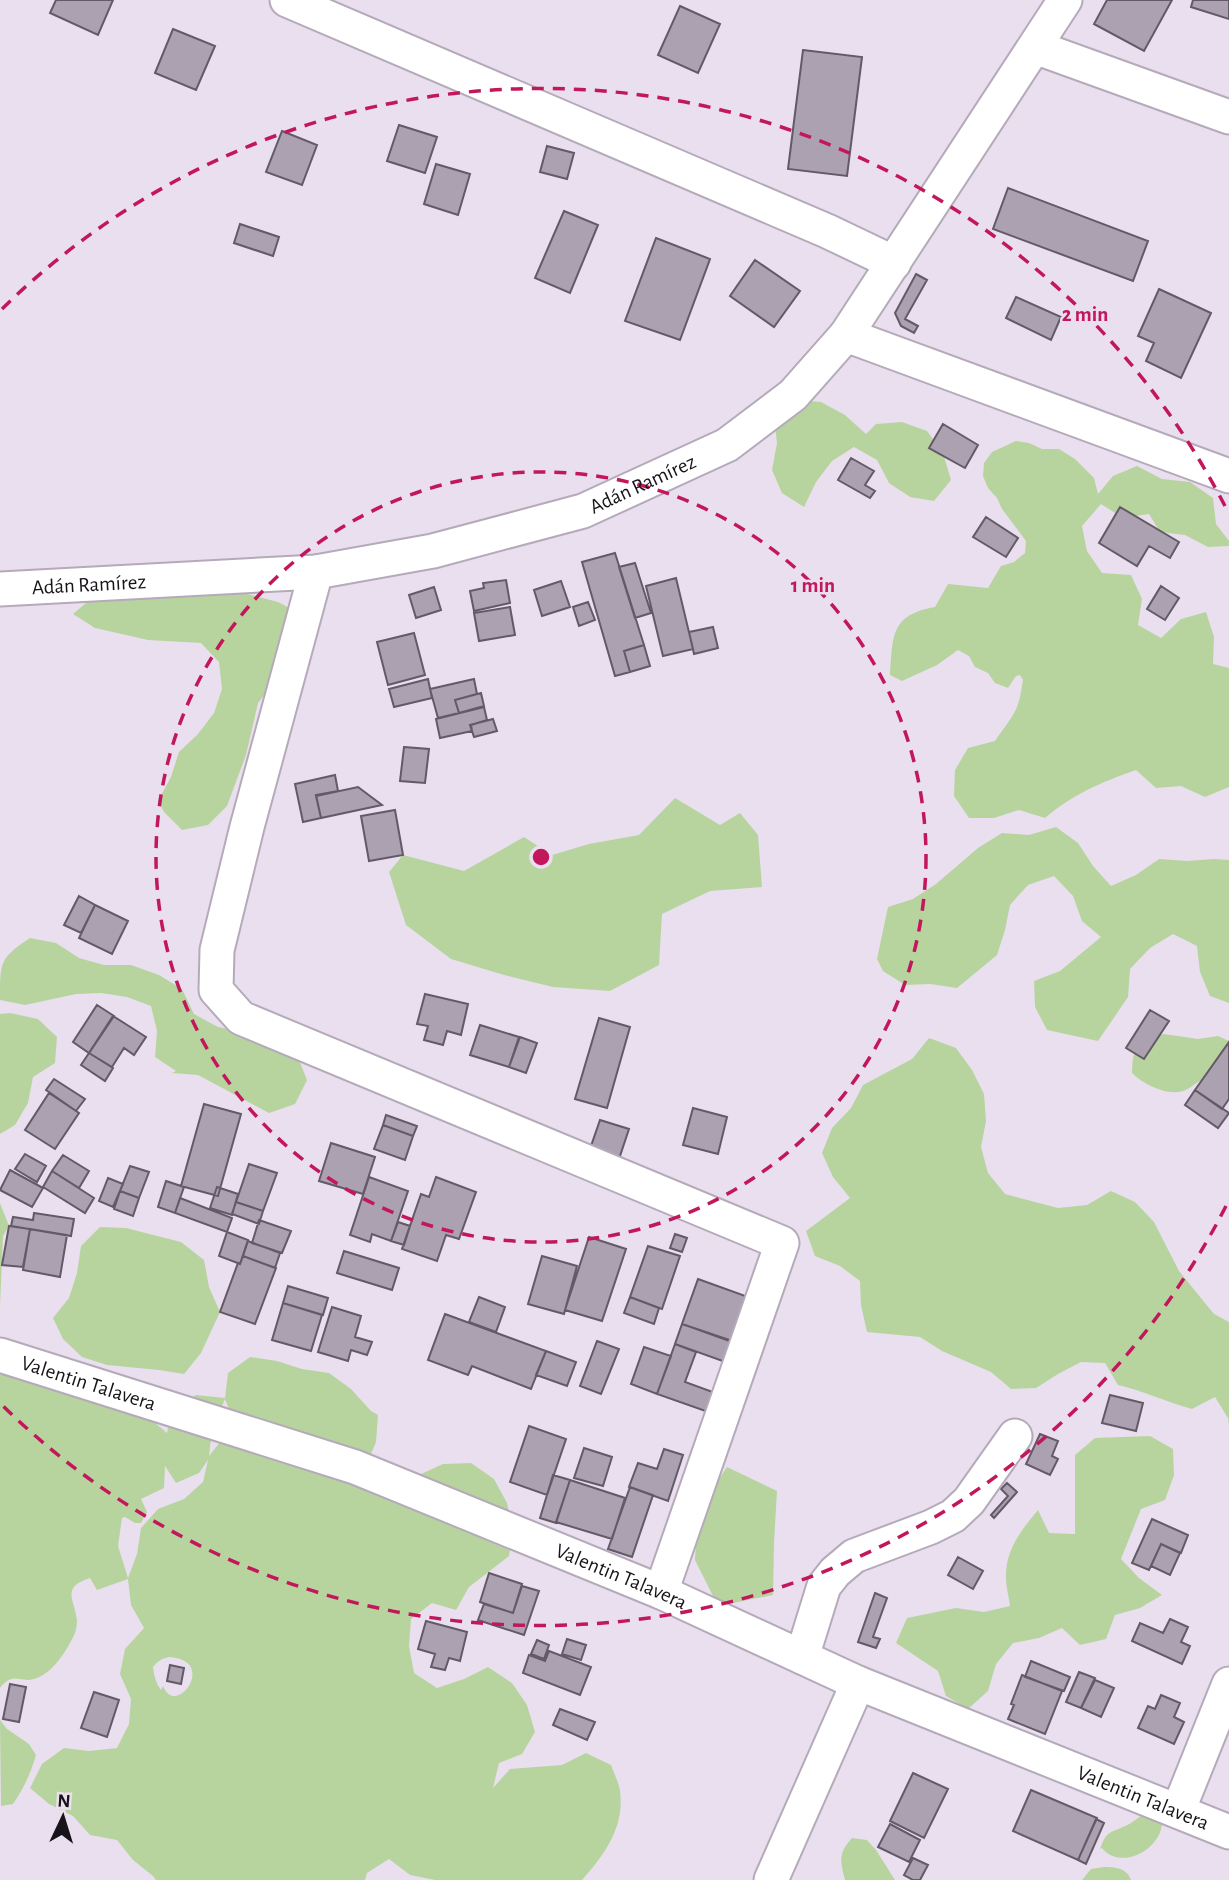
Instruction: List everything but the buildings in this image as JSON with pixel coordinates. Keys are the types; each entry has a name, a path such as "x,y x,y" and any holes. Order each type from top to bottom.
{"street":[{"path":"287,0 827,230 894,262"},
{"name":"Adán Ramírez","path":"0,589 316,572 433,551 583,511 727,445 793,395 846,335 1065,0"},
{"path":"1035,47 1229,117"},
{"path":"846,335 1229,476"},
{"path":"316,572 247,827 217,950 216,990 241,1018 782,1243 661,1592"},
{"name":"Valentin Talavera","path":"0,1356 355,1467 661,1592 858,1683 1229,1832"},
{"path":"802,1657 824,1586 835,1572 854,1556 953,1516 969,1502 1015,1436"},
{"path":"771,1880 858,1683"},
{"path":"1178,1811 1229,1684"}],"green space":[{"path":"796,400 821,402 845,415 866,434 876,424 902,422 927,431 943,453 951,480 934,501 910,497 889,483 877,460 854,447 832,461 816,482 804,507 782,493 772,470 777,443 774,417"},
{"path":"1016,441 1042,449 1059,449 1075,459 1094,478 1098,494 1113,476 1137,466 1162,479 1190,482 1213,498 1216,524 1229,541 1229,546 1208,547 1185,535 1160,532 1149,514 1123,518 1101,504 1082,526 1087,551 1102,573 1131,575 1142,599 1138,625 1161,638 1181,619 1206,612 1214,637 1213,664 1229,668 1229,787 1205,797 1181,786 1156,788 1136,770 1088,790 1045,818 1019,810 994,818 969,818 954,796 955,770 968,748 995,741 1016,709 1023,680 1020,675 1016,676 1008,688 995,683 988,673 975,667 969,656 958,650 937,665 902,681 890,675 892,649 897,629 902,622 920,611 935,607 948,584 988,588 1001,566 1014,562 1025,553 1026,541 988,488 983,476 984,463 992,452"},
{"path":"224,588 278,602 303,615 275,681 258,703 246,755 227,806 208,825 182,830 164,812 158,801 171,777 179,752 198,734 214,713 222,689 219,662 201,643 148,640 95,628 73,614 93,597"},
{"path":"675,798 720,825 740,813 758,835 762,887 710,891 662,914 659,965 610,991 553,987 451,959 406,925 389,872 403,855 464,871 524,837 552,855 589,844 639,835"},
{"path":"1056,827 1078,843 1093,866 1111,886 1136,875 1159,859 1229,860 1229,1003 1210,996 1200,972 1197,946 1173,934 1150,948 1130,969 1128,997 1098,1041 1047,1030 1035,1007 1034,981 1060,971 1101,937 1082,921 1073,896 1054,876 1028,885 1010,905 997,955 957,988 930,984 905,985 883,971 877,959 888,907 913,899 936,884 978,848 1002,833 1029,835"},
{"path":"30,938 56,943 79,958 104,965 131,965 159,975 182,989 194,1014 218,1027 245,1032 297,1055 307,1080 295,1104 269,1113 198,1075 172,1073 176,1071 155,1057 157,1031 151,1006 127,997 101,993 76,994 25,1005 0,1000 0,977 4,962 7,956"},
{"path":"10,1013 38,1019 57,1037 55,1063 33,1077 28,1103 15,1125 0,1134 0,1014"},
{"path":"1164,1034 1198,1039 1218,1036 1229,1041 1229,1072 1208,1077 1186,1090 1176,1092 1148,1085 1132,1073 1134,1054 1142,1044"},
{"path":"929,1038 956,1048 972,1070 984,1094 986,1121 981,1147 988,1173 1005,1194 1058,1208 1087,1205 1111,1191 1135,1202 1154,1222 1179,1271 1214,1314 1229,1322 1229,1425 1228,1418 1215,1397 1192,1409 1118,1385 1105,1363 1081,1362 1036,1388 1011,1389 991,1372 942,1351 920,1337 867,1332 861,1305 860,1281 840,1266 815,1256 806,1231 850,1198 833,1177 822,1153 832,1128 851,1108 863,1085 912,1059"},
{"path":"0,1203 9,1226 3,1236 0,1306"},
{"path":"100,1227 126,1228 181,1242 204,1260 209,1287 220,1312 201,1353 184,1374 107,1365 82,1357 63,1339 53,1318 69,1298 77,1273 81,1246"},
{"path":"250,1357 329,1373 351,1389 378,1415 376,1442 366,1466 419,1475 443,1464 471,1463 494,1479 507,1503 513,1530 509,1556 469,1587 456,1610 432,1603 411,1619 409,1646 414,1673 437,1688 488,1667 512,1683 527,1705 535,1732 522,1754 499,1763 493,1788 510,1769 562,1765 586,1753 611,1765 620,1791 619,1817 611,1840 582,1880 435,1880 410,1875 389,1859 367,1873 365,1880 156,1880 133,1860 117,1840 90,1835 73,1816 49,1804 30,1788 42,1764 64,1748 89,1751 117,1748 129,1724 131,1699 120,1674 125,1649 144,1628 131,1605 128,1579 97,1590 90,1578 72,1590 76,1631 51,1669 34,1679 9,1680 0,1688 0,1375 16,1371 123,1396 167,1433 172,1409 196,1395 225,1398 228,1373","holes":["225,1399 234,1422 299,1453 274,1460 251,1445 225,1436 209,1456 212,1430","208,1460 203,1482 184,1499 158,1509 141,1528 137,1554 128,1578 118,1546 122,1518 141,1523 147,1512 141,1499 164,1488 165,1466 176,1483 199,1473","170,1657 186,1662 191,1668 192,1676 186,1690 174,1696 168,1694 163,1686 161,1690 153,1667 160,1660"]},
{"path":"1150,1436 1173,1449 1174,1475 1165,1500 1141,1509 1121,1559 1139,1578 1162,1595 1140,1608 1115,1615 1106,1639 1080,1645 1062,1628 1039,1638 1013,1643 996,1664 988,1691 968,1709 946,1696 938,1671 896,1643 907,1618 956,1608 984,1612 1010,1606 1006,1581 1008,1559 1020,1533 1038,1510 1049,1533 1075,1534 1075,1455 1095,1438"},
{"path":"727,1467 777,1491 773,1595 718,1606 695,1560 698,1511"},
{"path":"0,1720 7,1729 29,1744 36,1755 27,1780 13,1804 1,1806"},
{"path":"1146,1813 1162,1820 1161,1830 1149,1847 1140,1854 1120,1858 1100,1849 1109,1833"},
{"path":"852,1838 867,1840 895,1880 845,1880 841,1857"},
{"path":"1104,1867 1124,1871 1131,1880 1082,1880 1091,1869"}]}
